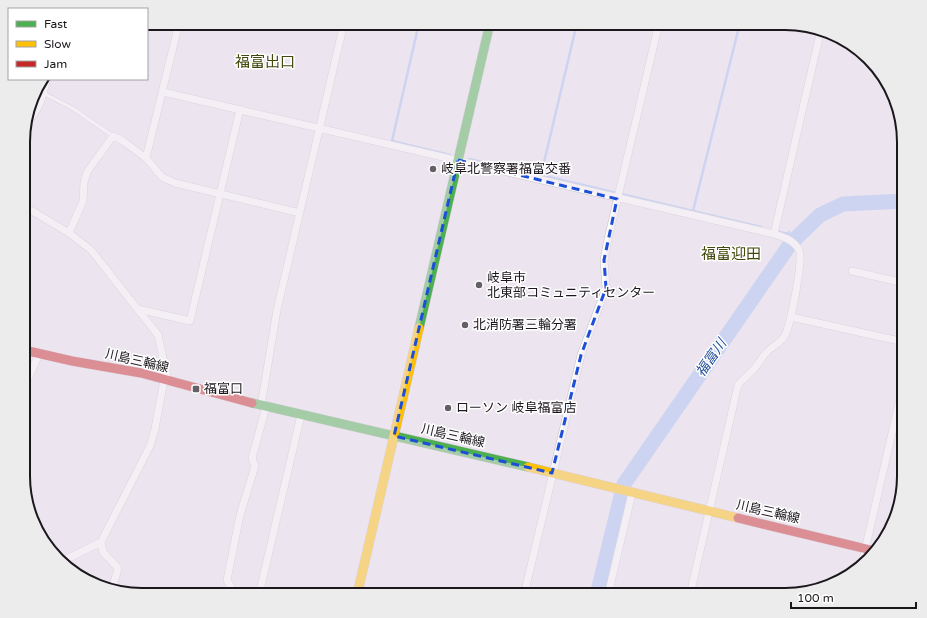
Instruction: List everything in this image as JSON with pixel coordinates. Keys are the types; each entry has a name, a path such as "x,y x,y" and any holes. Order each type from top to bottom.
{"main road":[{"path":"359,588 488,30"},
{"name":"川島三輪線","path":"30,352 141,373 166,381 301,415 552,473 869,550"}],"street":[{"path":"146,158 177,30"},
{"path":"231,588 228,580 240,515 255,466 252,458 264,406 277,310 342,30"},
{"path":"526,588 581,355 606,288 604,260 657,30"},
{"path":"774,232 819,36"},
{"path":"33,117 40,104 45,86"},
{"path":"163,92 618,195 774,232 791,241 800,251 801,264 791,317 785,335 779,344 767,352 752,372 738,385 692,588"},
{"path":"138,309 190,321 240,109"},
{"path":"69,233 83,201 84,183 87,172 113,136 123,141 146,158 162,177 175,183 300,213"},
{"path":"30,210 69,233 91,250 138,309 158,335 166,381 156,429 150,446 101,542 68,559"},
{"path":"852,271 897,281"},
{"path":"791,317 897,340"},
{"path":"30,374 39,354"},
{"path":"864,555 897,411"},
{"path":"261,588 301,415"},
{"path":"610,588 631,493"},
{"path":"101,542 103,552 118,568 114,584"}],"lane":[{"path":"43,93 72,108 113,136"}],"highlighted area":[{"path":"458,160 617,199 604,260 606,288 581,355 552,473 394,436"}],"waterway":[{"path":"417,30 392,141 450,155"},
{"path":"575,30 541,175 693,211"},
{"path":"738,30 693,211 761,227"},
{"path":"469,159 541,175"},
{"name":"福富川","path":"599,588 624,484 791,243 820,215 843,204 897,201"},
{"path":"776,231 788,234 789,232"}],"traffic: fast":[{"path":"419,328 488,30"},
{"path":"252,403 528,467"}],"traffic: slow":[{"path":"359,588 419,328"},
{"path":"528,467 738,518"}],"traffic: jam":[{"path":"30,351 72,361 141,373 252,403"},
{"path":"738,518 869,550"}],"place":[{"name":"岐阜北警察署福富交番","path":"433,169"},
{"name":"岐阜市 北東部コミュニティセンター","path":"479,285"},
{"name":"北消防署三輪分署","path":"465,325"},
{"name":"福富口","path":"196,389"},
{"name":"ローソン 岐阜福富店","path":"448,408"}],"district":[{"name":"福富出口","path":"265,62"},
{"name":"福富迎田","path":"731,254"}]}
